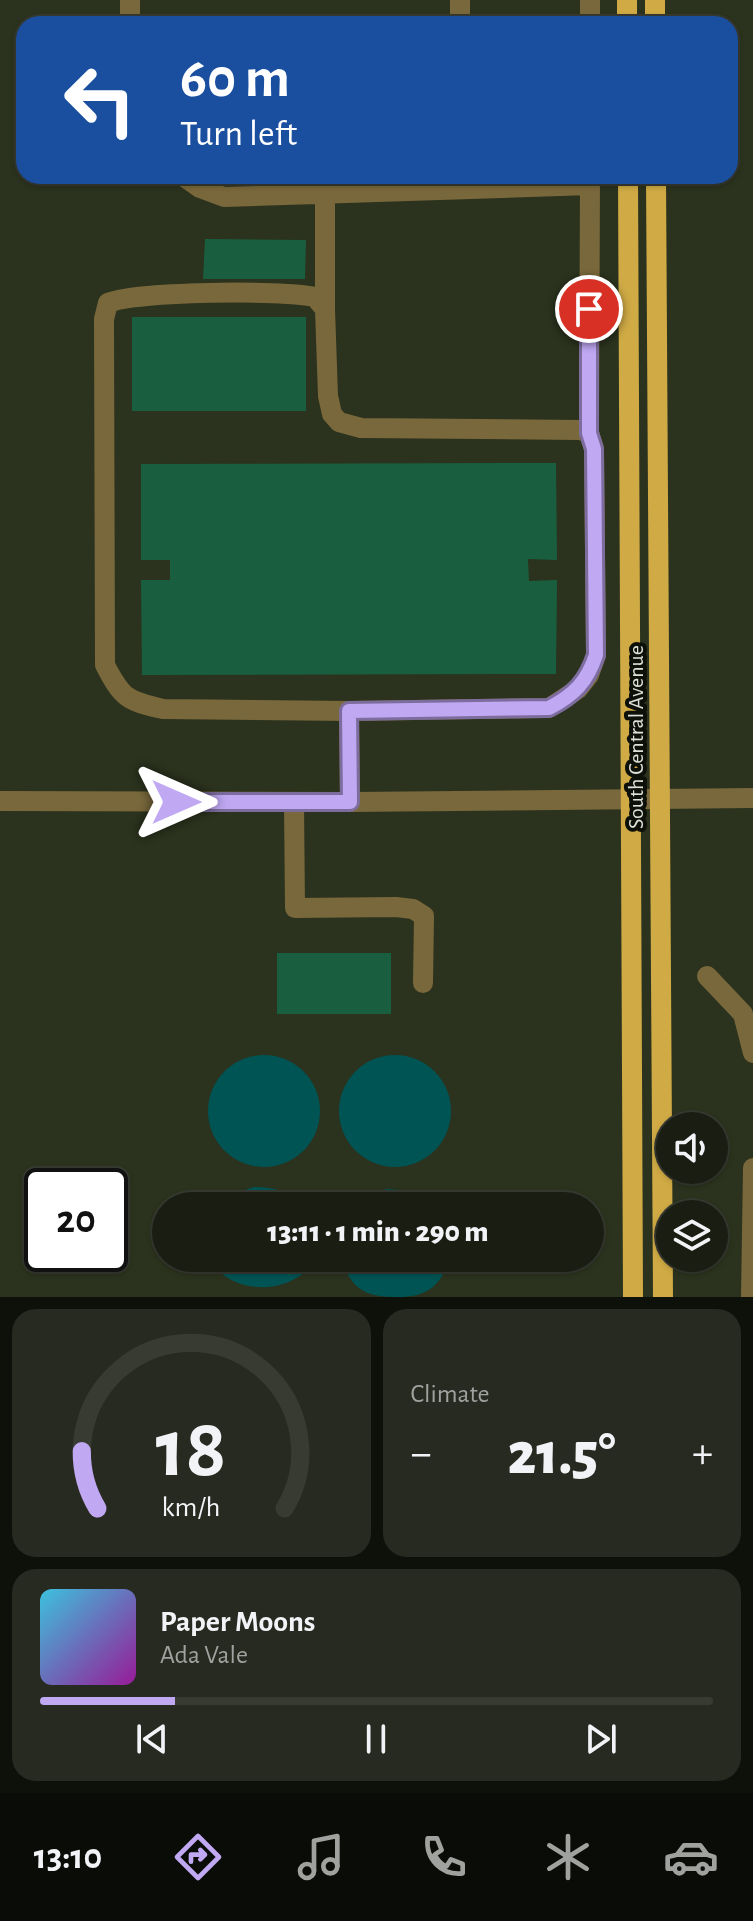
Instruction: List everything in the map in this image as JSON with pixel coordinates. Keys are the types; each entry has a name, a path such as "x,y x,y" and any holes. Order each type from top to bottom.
{"main road":[{"name":"South Central Avenue","path":"628,184 633,1297"},
{"name":"South Central Avenue","path":"656,184 663,1297"}],"lane":[{"path":"194,184 224,197 325,194 450,184"},
{"path":"325,309 315,297 301,294 134,296 108,303 104,319 105,665 122,693 135,703 163,709 349,711 549,708 578,689 589,675 596,655 594,449 589,433 590,184"},
{"path":"325,194 328,396 332,414 339,422 361,428 580,430 589,433"},
{"path":"349,711 350,802"},
{"path":"0,801 753,798"},
{"path":"294,802 295,908 413,909 424,916 423,983"},
{"path":"707,976 743,1014 753,1053"},
{"path":"751,1297 753,1168"}],"shaded area":[{"path":"0,0 753,0 753,1297 0,1297"}],"water":[{"path":"264,1055 285,1059 304,1071 316,1090 320,1111 316,1132 304,1151 285,1163 264,1167 243,1163 224,1151 212,1132 208,1111 212,1090 224,1071 243,1059"},
{"path":"395,1055 416,1059 435,1071 447,1090 451,1111 447,1132 435,1151 416,1163 395,1167 374,1163 355,1151 343,1132 339,1111 343,1090 355,1071 374,1059"},
{"path":"254,1187 283,1192 239,1192"},
{"path":"387,1189 409,1192 378,1192"},
{"path":"219,1272 305,1272 293,1280 262,1287 231,1280"},
{"path":"347,1272 443,1272 438,1282 426,1292 399,1297 369,1293"}],"building":[{"path":"205,239 306,240 305,279 203,279"},
{"path":"132,317 306,317 306,411 132,411"},
{"path":"556,463 557,560 528,559 529,581 557,580 556,674 142,675 141,580 170,580 170,560 141,560 141,464"},
{"path":"277,953 391,953 391,1014 277,1014"}],"route":[{"path":"176,802 350,802 349,711 549,708 578,689 589,675 596,655 594,449 589,433 589,309"}]}
